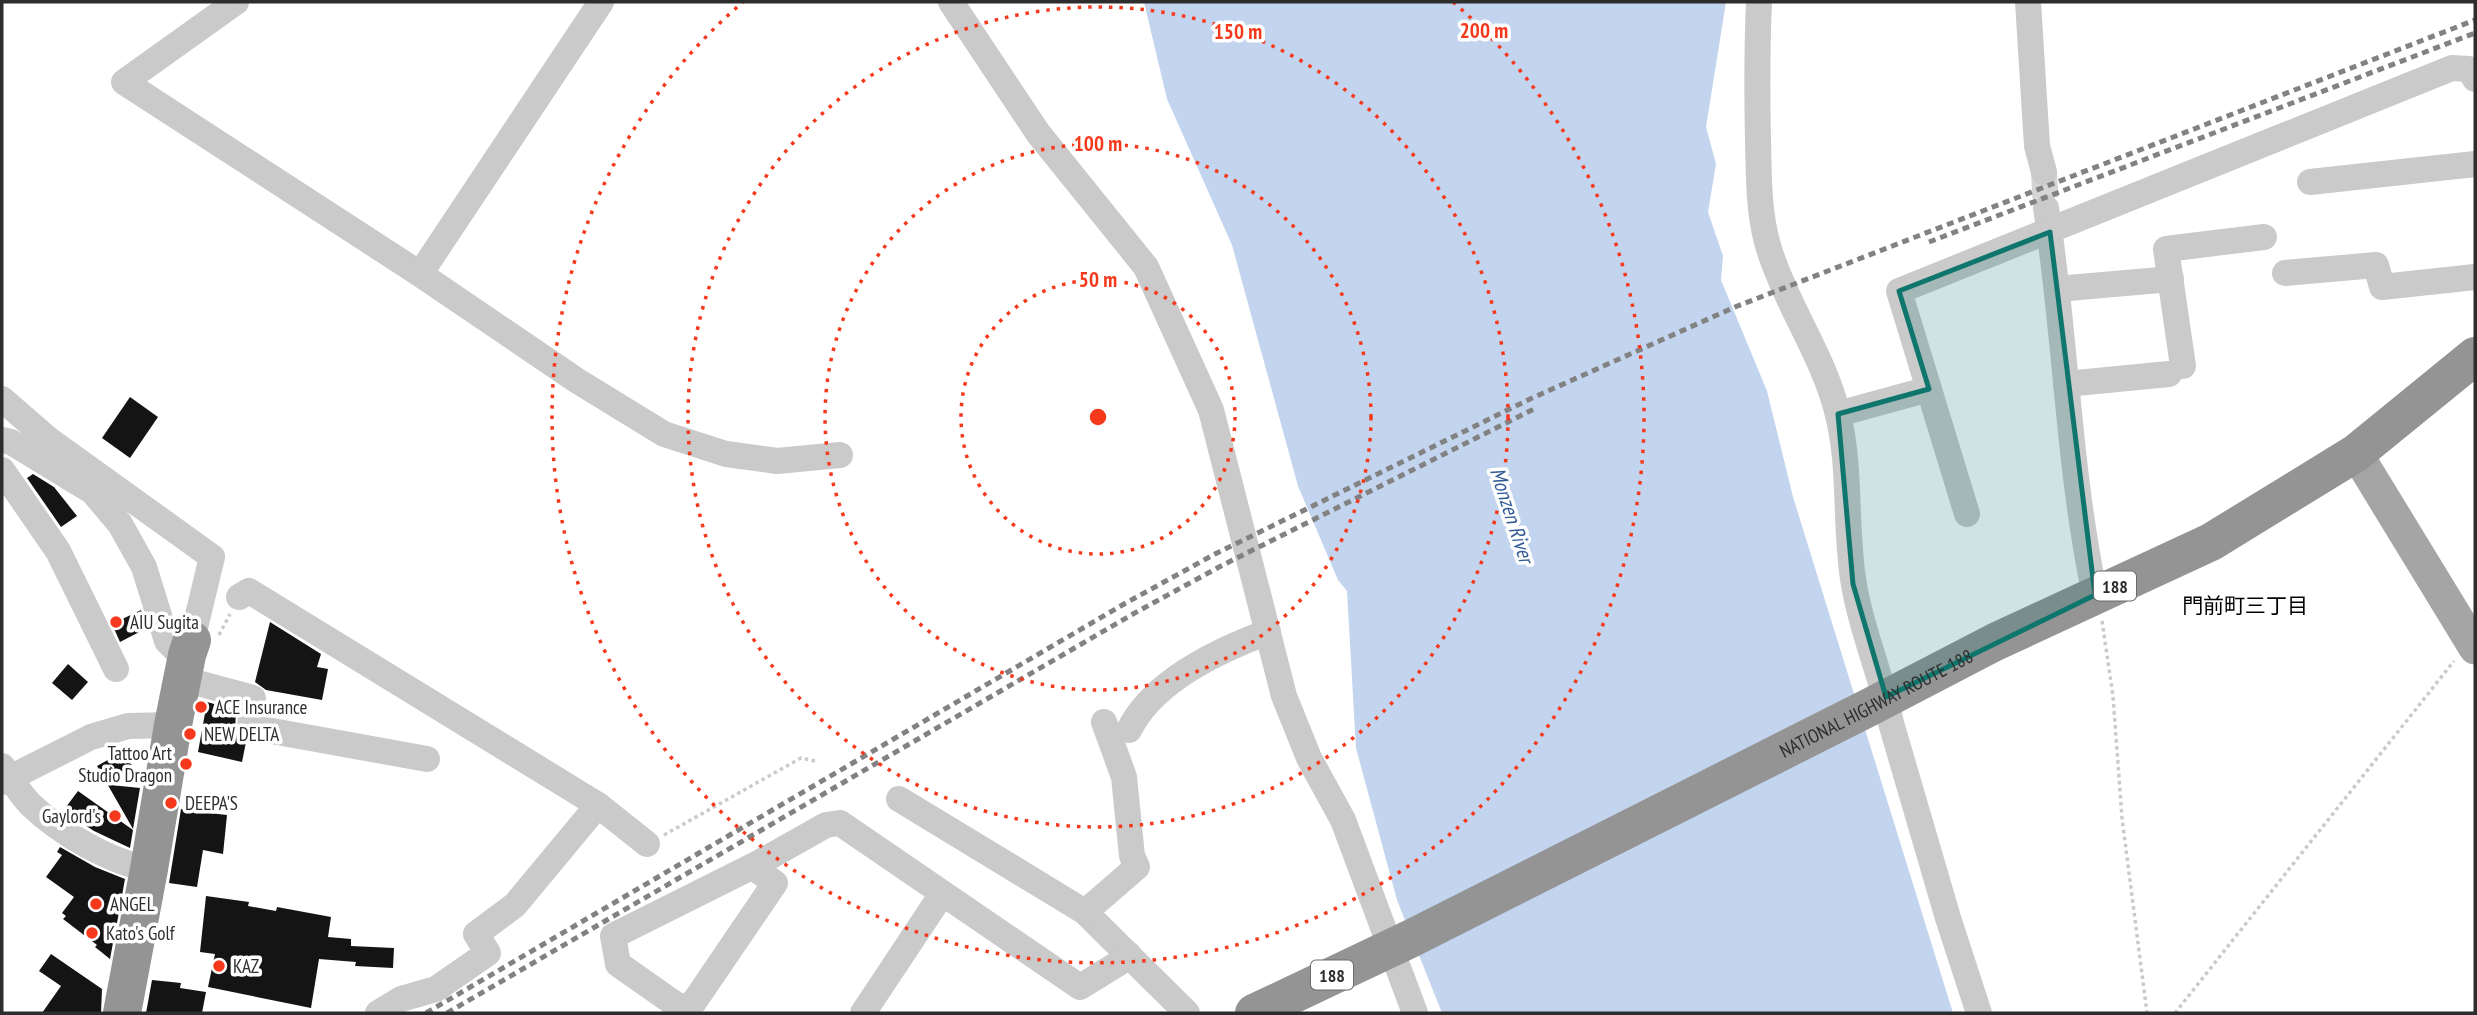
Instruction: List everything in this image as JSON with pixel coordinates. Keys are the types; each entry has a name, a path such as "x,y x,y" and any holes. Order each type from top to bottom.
{"highway":[{"name":"NATIONAL HIGHWAY ROUTE 188","path":"1254,1013 1399,943 1995,642 2211,542 2356,453 2475,356"},
{"path":"122,1013 187,658"}],"main road":[{"path":"2356,453 2473,644"}],"street":[{"path":"236,2 124,82 420,274 576,380 664,434 726,454 777,461 840,455"},
{"path":"951,2 1038,133 1146,267 1211,410 1284,696 1308,758 1343,820 1399,943 1415,1013"},
{"path":"1759,2 1757,96 1763,228 1771,257 1825,371 1838,414 1853,584 1877,703 1891,723 1944,905 1979,1013"},
{"path":"2028,2 2037,146 2044,172"},
{"path":"420,274 598,3"},
{"path":"1967,514 1899,292 2048,220 2452,68 2469,69 2475,79"},
{"path":"2310,182 2475,164"},
{"path":"2048,220 2073,452 2095,595"},
{"path":"2066,384 2176,370 2171,279 2166,249 2264,237"},
{"path":"2285,273 2375,264 2382,287 2475,277"},
{"path":"2057,289 2171,279"},
{"path":"1838,414 1929,389"},
{"path":"2,399 48,439 212,557 187,658"},
{"path":"2,440 11,442 93,492 120,524 144,567 167,641 187,658 253,698 250,727 427,759"},
{"path":"2,470 58,551 116,669"},
{"path":"239,597 249,591 598,805 647,844"},
{"path":"1129,730 1137,713 1164,688 1234,644 1268,632"},
{"path":"1084,912 1137,867 1132,856 1124,777 1104,722"},
{"path":"149,869 133,866 105,854 48,820 5,775 91,737 128,726 173,725"},
{"path":"899,799 1084,912 1187,1013"},
{"path":"378,1013 401,999 436,989 488,953 476,934 515,905 598,805"},
{"path":"755,865 775,883 694,1002 682,1009 618,964 613,936 755,865 826,825 840,823 1080,987 1119,963 1128,954"},
{"path":"863,1013 942,894"}],"path":[{"path":"2095,595 2100,609 2113,696 2122,818 2147,1013"},
{"path":"2175,1013 2473,644"},
{"path":"647,844 801,758 815,761"}],"highlighted area":[{"path":"2050,232 2095,595 1886,697 1853,584 1838,414 1929,389 1899,291"}],"water":[{"name":"Monzen River","path":"1144,2 1726,2 1706,127 1716,164 1708,212 1723,256 1721,280 1767,391 1793,497 1953,1013 1442,1013 1397,900 1356,748 1347,591 1338,580 1298,486 1232,245 1167,99"}],"building":[{"path":"130,397 158,417 130,458 102,438"},
{"path":"33,474 54,487 77,516 61,527 27,478"},
{"path":"141,610 147,628 120,642 112,624"},
{"path":"270,622 321,654 317,667 328,669 322,700 266,690 255,682"},
{"path":"68,664 88,682 72,700 52,683"},
{"path":"207,702 236,710 235,732 246,742 242,762 198,752"},
{"path":"124,751 135,771 111,785 140,788 133,829 97,766"},
{"path":"78,791 133,830 130,848 94,831 63,811"},
{"path":"186,793 202,796 200,812 227,815 223,854 203,850 197,887 169,883"},
{"path":"60,847 95,867 125,879 117,923 112,930 115,932 110,959 95,947 97,945 63,919 66,916 62,913 74,897 46,877 62,855 57,852"},
{"path":"206,896 249,902 248,906 276,911 277,907 331,917 328,937 351,939 351,946 394,948 393,968 355,966 356,962 319,959 311,1008 208,987 215,954 200,952"},
{"path":"51,954 102,989 101,1013 42,1013 61,986 39,971"},
{"path":"152,980 181,983 180,988 206,992 202,1013 146,1013"}],"tunnel":[{"path":"2044,172 2046,208"}],"railway":[{"path":"426,1013 1124,604 1215,554 1530,399 1735,307 2475,20"},
{"path":"1929,242 2475,33"},
{"path":"447,1013 1133,614 1221,566 1536,408"}],"place":[{"name":"AIU Sugita","path":"116,622"},
{"name":"ACE Insurance","path":"201,707"},
{"name":"NEW DELTA","path":"190,734"},
{"name":"Tattoo Art Studio Dragon","path":"186,764"},
{"name":"DEEPA'S","path":"171,803"},
{"name":"Gaylord's","path":"115,816"},
{"name":"ANGEL","path":"96,904"},
{"name":"Kato's Golf","path":"92,933"},
{"name":"KAZ","path":"219,966"}],"district":[{"name":"門前町三丁目","path":"2245,605"}]}
